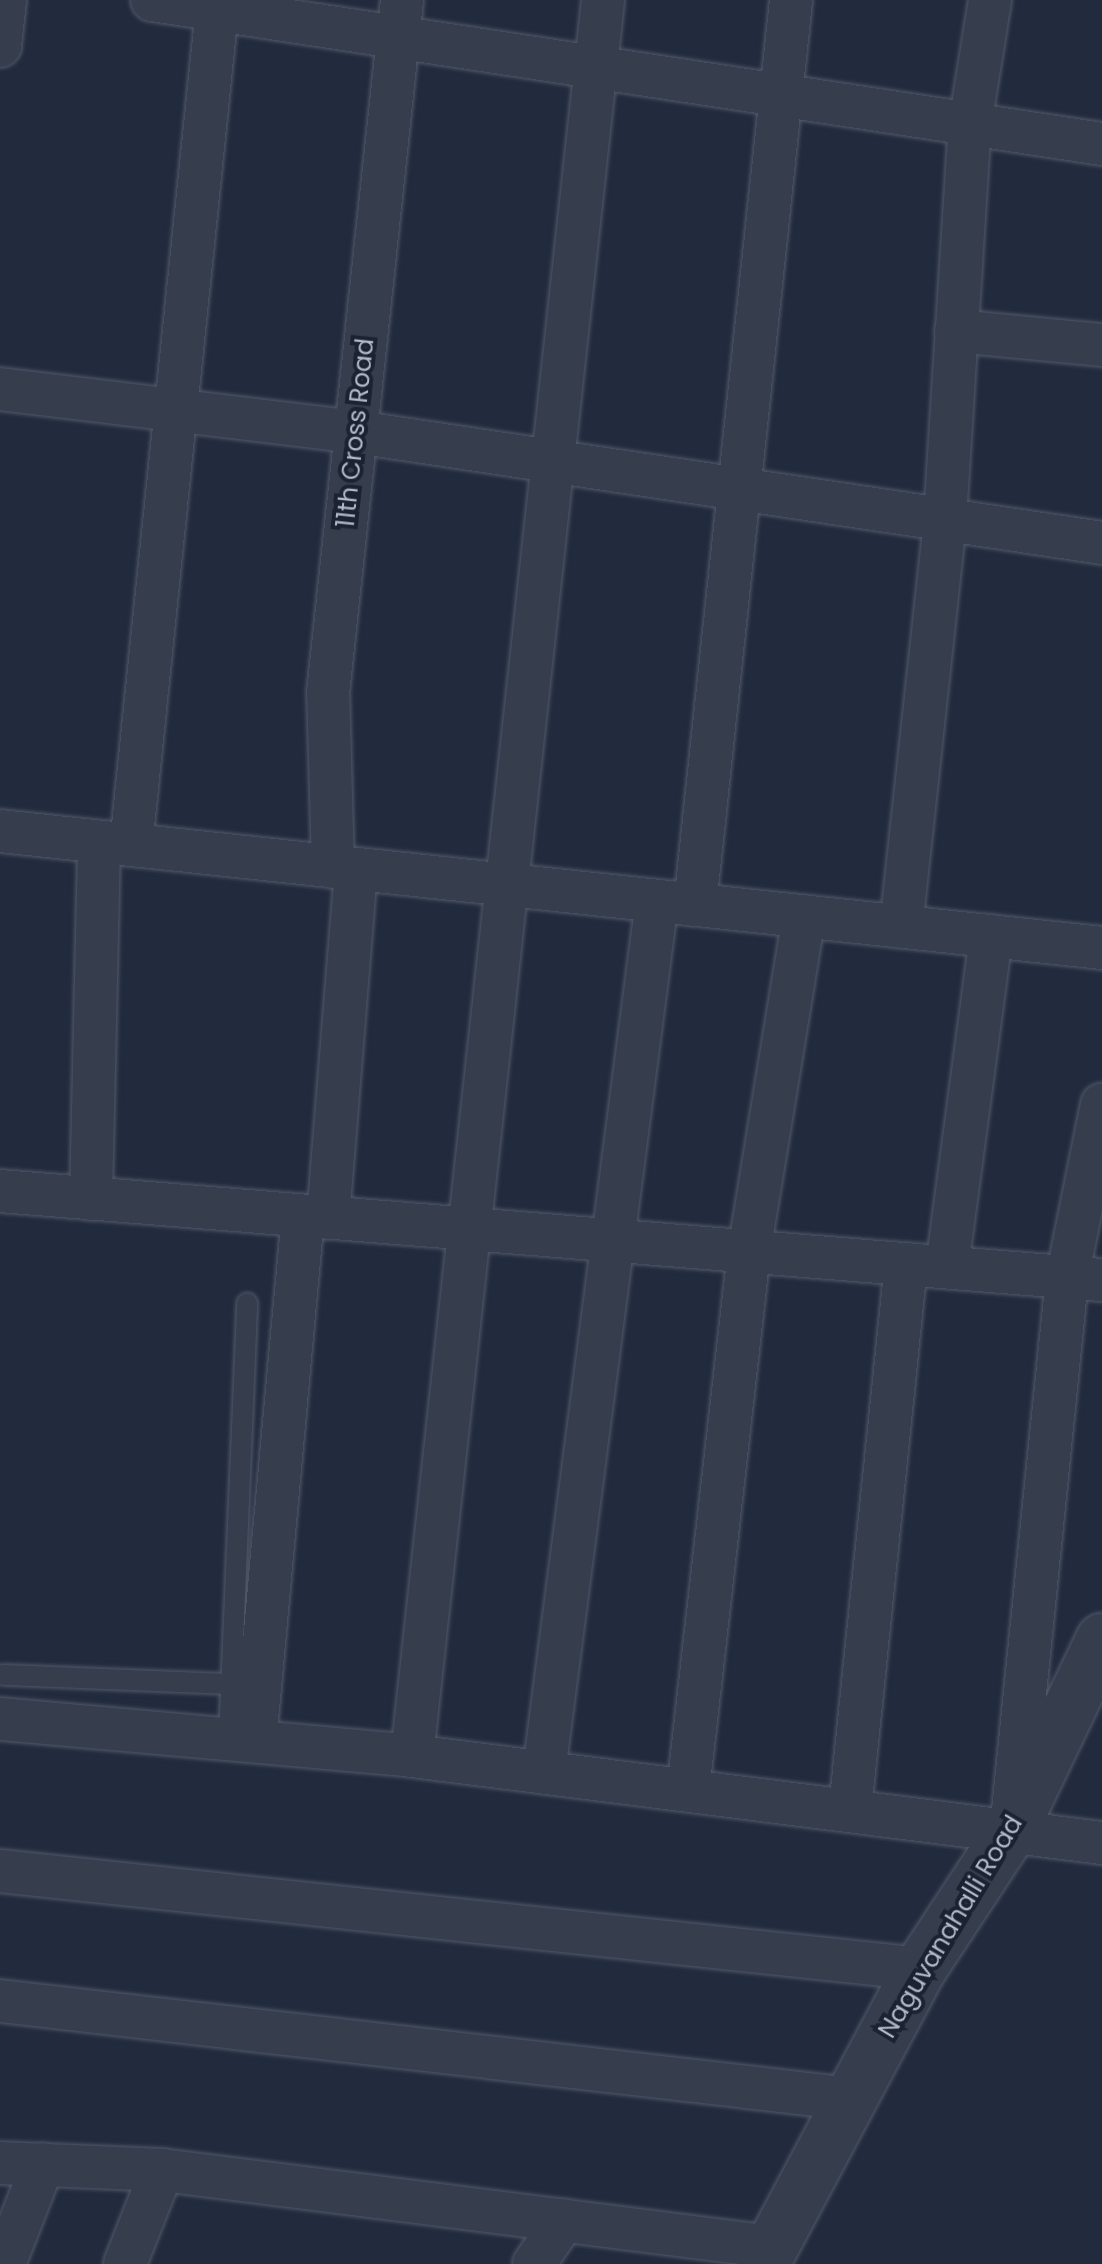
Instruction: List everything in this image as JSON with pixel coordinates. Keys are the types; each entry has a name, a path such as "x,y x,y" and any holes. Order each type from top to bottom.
{"street":[{"path":"0,46 5,0"},
{"path":"152,0 401,19 598,67 1102,144"},
{"path":"412,1756 604,0"},
{"path":"544,1771 614,1241 676,903 744,487 778,95 791,0"},
{"path":"901,927 945,518 970,124 990,0"},
{"path":"92,1199 115,843 173,410 218,5"},
{"name":"11th Cross Road","path":"242,1739 316,1217 344,868 328,694 401,19"},
{"path":"956,331 1102,344"},
{"path":"0,389 356,432 1102,543"},
{"path":"0,831 508,888 1102,948"},
{"path":"688,1790 749,1252 804,916"},
{"path":"850,1810 926,1266 990,936"},
{"path":"1011,1831 1084,1279 1102,1105"},
{"path":"0,1192 1084,1279"},
{"name":"Naguvanahalli Road","path":"768,2256 920,1970 1011,1831 1102,1640"},
{"path":"0,1719 412,1756 1102,1843"},
{"path":"0,1871 920,1970"},
{"path":"0,2002 852,2099"},
{"path":"0,2162 162,2170 564,2220 768,2256"},
{"path":"4,2264 43,2164"},
{"path":"125,2264 162,2170"},
{"path":"534,2264 564,2220"}],"lane":[{"path":"242,1739 232,1684 247,1303"},
{"path":"3,1675 232,1684"}]}
